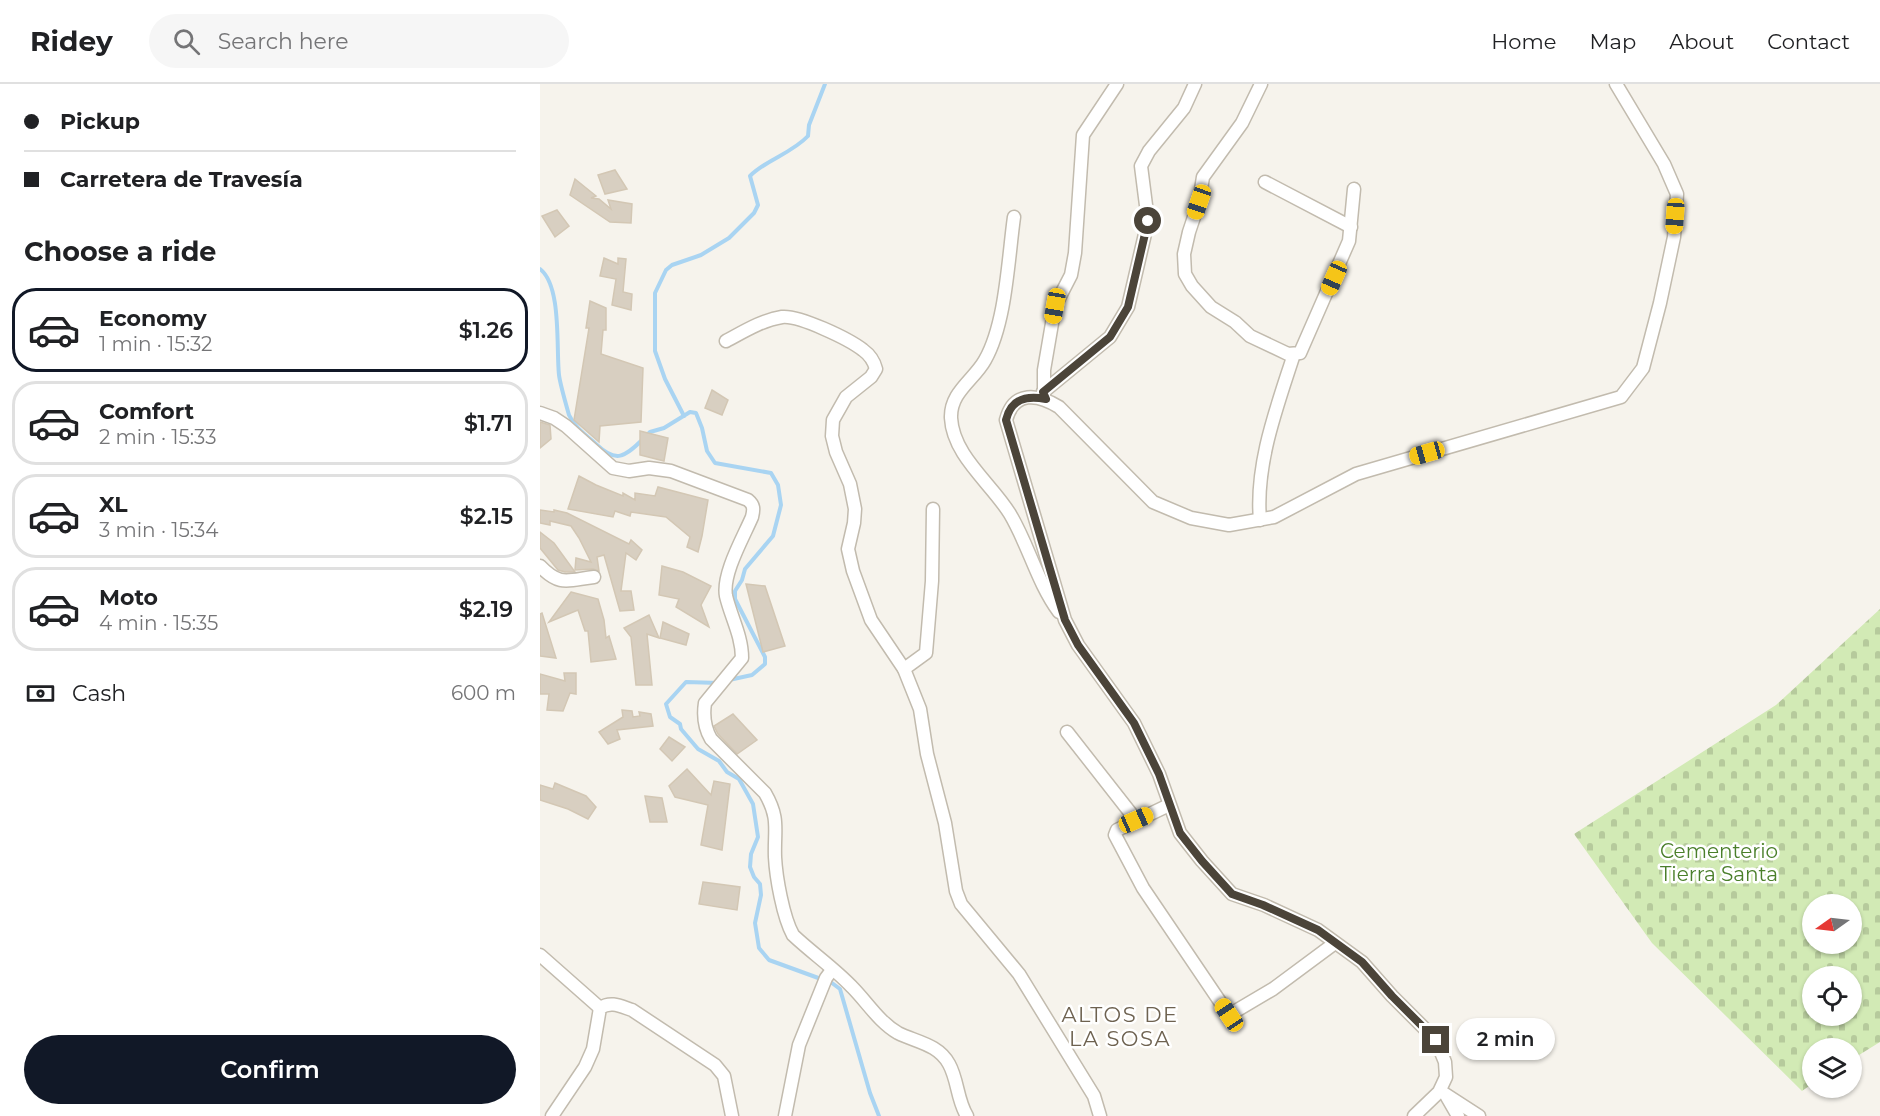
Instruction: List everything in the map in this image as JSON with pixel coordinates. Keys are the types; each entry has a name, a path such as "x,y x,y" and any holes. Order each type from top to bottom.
{"street":[{"path":"1044,396 1044,370 1055,306 1071,275 1075,253 1083,135 1117,84"},
{"path":"1065,620 1006,420 1008,411 1014,403 1024,398 1044,396 1110,337 1128,307 1148,221 1142,166 1149,151 1184,108 1195,84"},
{"path":"1261,84 1242,123 1203,177 1199,202 1184,254 1185,274 1211,307 1250,336 1288,354 1300,353 1349,241 1354,189"},
{"path":"1044,396 1059,407 1153,502 1191,518 1229,525 1274,517 1356,474 1622,397 1643,368 1646,357 1674,237 1677,194 1664,164 1616,84"},
{"path":"1266,182 1351,227"},
{"path":"1014,217 1001,313 992,341 985,360 963,386 953,404 951,418 957,441 1009,512 1048,597 1065,620 1078,645 1134,723 1159,774 1180,833 1232,894 1263,905 1318,930 1362,962 1436,1040 1445,1062 1446,1077 1442,1093 1414,1116"},
{"path":"726,341 785,316 816,326 863,350 874,361 876,369 871,377 846,397 833,420 832,436 836,452 850,484 855,508 848,549 853,571 871,620 904,669 920,710 927,754 945,823 956,891 961,904 1019,974 1094,1096 1100,1116"},
{"path":"1260,520 1258,499 1264,461 1294,354"},
{"path":"540,412 566,426 613,468 629,471 648,468 671,471 748,500 753,504 752,517 728,575 726,593 742,644 742,658 707,699 704,712 705,729 711,739 765,793 773,810 777,829 776,871 787,925 793,935 829,974 852,986 879,1017 898,1032 928,1044 940,1053 949,1064 961,1107 967,1116"},
{"path":"904,669 926,653 932,581 933,509"},
{"path":"540,566 554,579 594,577"},
{"path":"1067,732 1136,820"},
{"path":"1169,805 1117,830 1115,835 1143,888 1229,1015 1273,989 1335,943"},
{"path":"540,955 600,1008"},
{"path":"785,1116 799,1045 829,974"},
{"path":"552,1116 585,1067 593,1049 600,1008 606,1004 616,1004 632,1010 716,1065 724,1076 732,1116"},
{"path":"1442,1093 1458,1116"},
{"path":"1442,1093 1479,1116"}],"green space":[{"name":"Cementerio Tierra Santa","path":"1880,609 1880,1042 1862,1053 1862,1038 1802,1038 1802,1091 1652,943 1574,834 1776,705"}],"building":[{"path":"615,170 627,189 605,194 598,175"},
{"path":"575,179 596,196 591,198 599,199 611,209 608,200 632,204 631,223 610,222 570,195"},
{"path":"557,210 569,226 555,237 542,216"},
{"path":"604,258 618,264 618,258 626,259 623,292 632,294 631,310 612,305 616,279 600,276"},
{"path":"590,301 606,308 606,330 603,330 601,354 643,368 641,422 600,426 599,442 574,420 589,328 586,328"},
{"path":"712,390 728,400 722,415 705,408"},
{"path":"540,422 550,425 551,439 540,448"},
{"path":"640,431 668,438 664,461 640,455"},
{"path":"579,476 635,500 635,493 655,496 658,487 708,500 698,552 687,547 690,537 666,517 631,512 630,516 615,511 613,517 568,509"},
{"path":"540,510 567,513 629,544 631,540 642,550 636,560 626,553 621,591 631,591 634,610 620,611 604,555 597,557 599,571 575,570 576,558 591,562 579,538 571,526 550,521 550,525 540,523"},
{"path":"540,532 554,543 575,572 558,570 540,548"},
{"path":"662,566 683,572 711,586 701,605 709,627 676,607 679,599 659,595"},
{"path":"746,584 765,586 785,646 763,652"},
{"path":"571,592 598,599 606,638 609,636 616,659 591,662 588,631 585,631 578,610 549,622"},
{"path":"542,613 556,658 540,656 540,614"},
{"path":"649,615 659,638 647,634 652,685 636,685 631,637 624,628"},
{"path":"663,622 689,634 686,645 660,638"},
{"path":"564,673 576,673 576,694 570,693 563,711 547,710 549,694 540,694 540,674 565,681"},
{"path":"622,710 632,711 633,717 640,716 639,712 651,714 653,726 617,730 620,739 608,744 599,732 623,717"},
{"path":"733,714 757,740 737,754 718,734 714,726"},
{"path":"669,737 685,747 672,761 660,749"},
{"path":"687,769 711,795 714,781 730,784 722,850 701,845 708,805 675,797 669,786"},
{"path":"555,783 586,796 596,807 588,819 568,809 540,800 540,785 553,789"},
{"path":"645,796 662,798 667,822 650,822"},
{"path":"703,882 740,887 737,910 699,904"}],"waterway":[{"path":"684,416 665,379 655,351 655,293 666,270 672,265 701,255 729,238 754,213 758,205 750,176 808,136 809,125 825,84"},
{"path":"540,269 547,277 552,289 557,318 559,375 568,412 574,424 604,451 615,456 625,454 642,440"},
{"path":"647,435 664,428 690,412 696,413 707,451 715,463 771,473 778,485 781,505 773,536 745,569 742,580 735,591 735,599 765,657 765,664 752,675 729,680"},
{"path":"719,683 686,682 666,704 670,717 680,724 681,729 698,749 719,761 727,772 739,779 753,804 758,837 751,854 750,867 760,884 761,895 755,923 759,948 769,960 832,983 840,989 870,1093 879,1116"}],"district":[{"name":"ALTOS DE LA SOSA","path":"1120,1027"}],"route":[{"path":"1148,221 1128,307 1110,337 1043,392 1046,399 1024,398 1014,403 1008,411 1006,420 1065,620 1078,645 1134,723 1159,774 1180,833 1202,861 1232,894 1263,905 1318,930 1362,962 1436,1040"}]}
